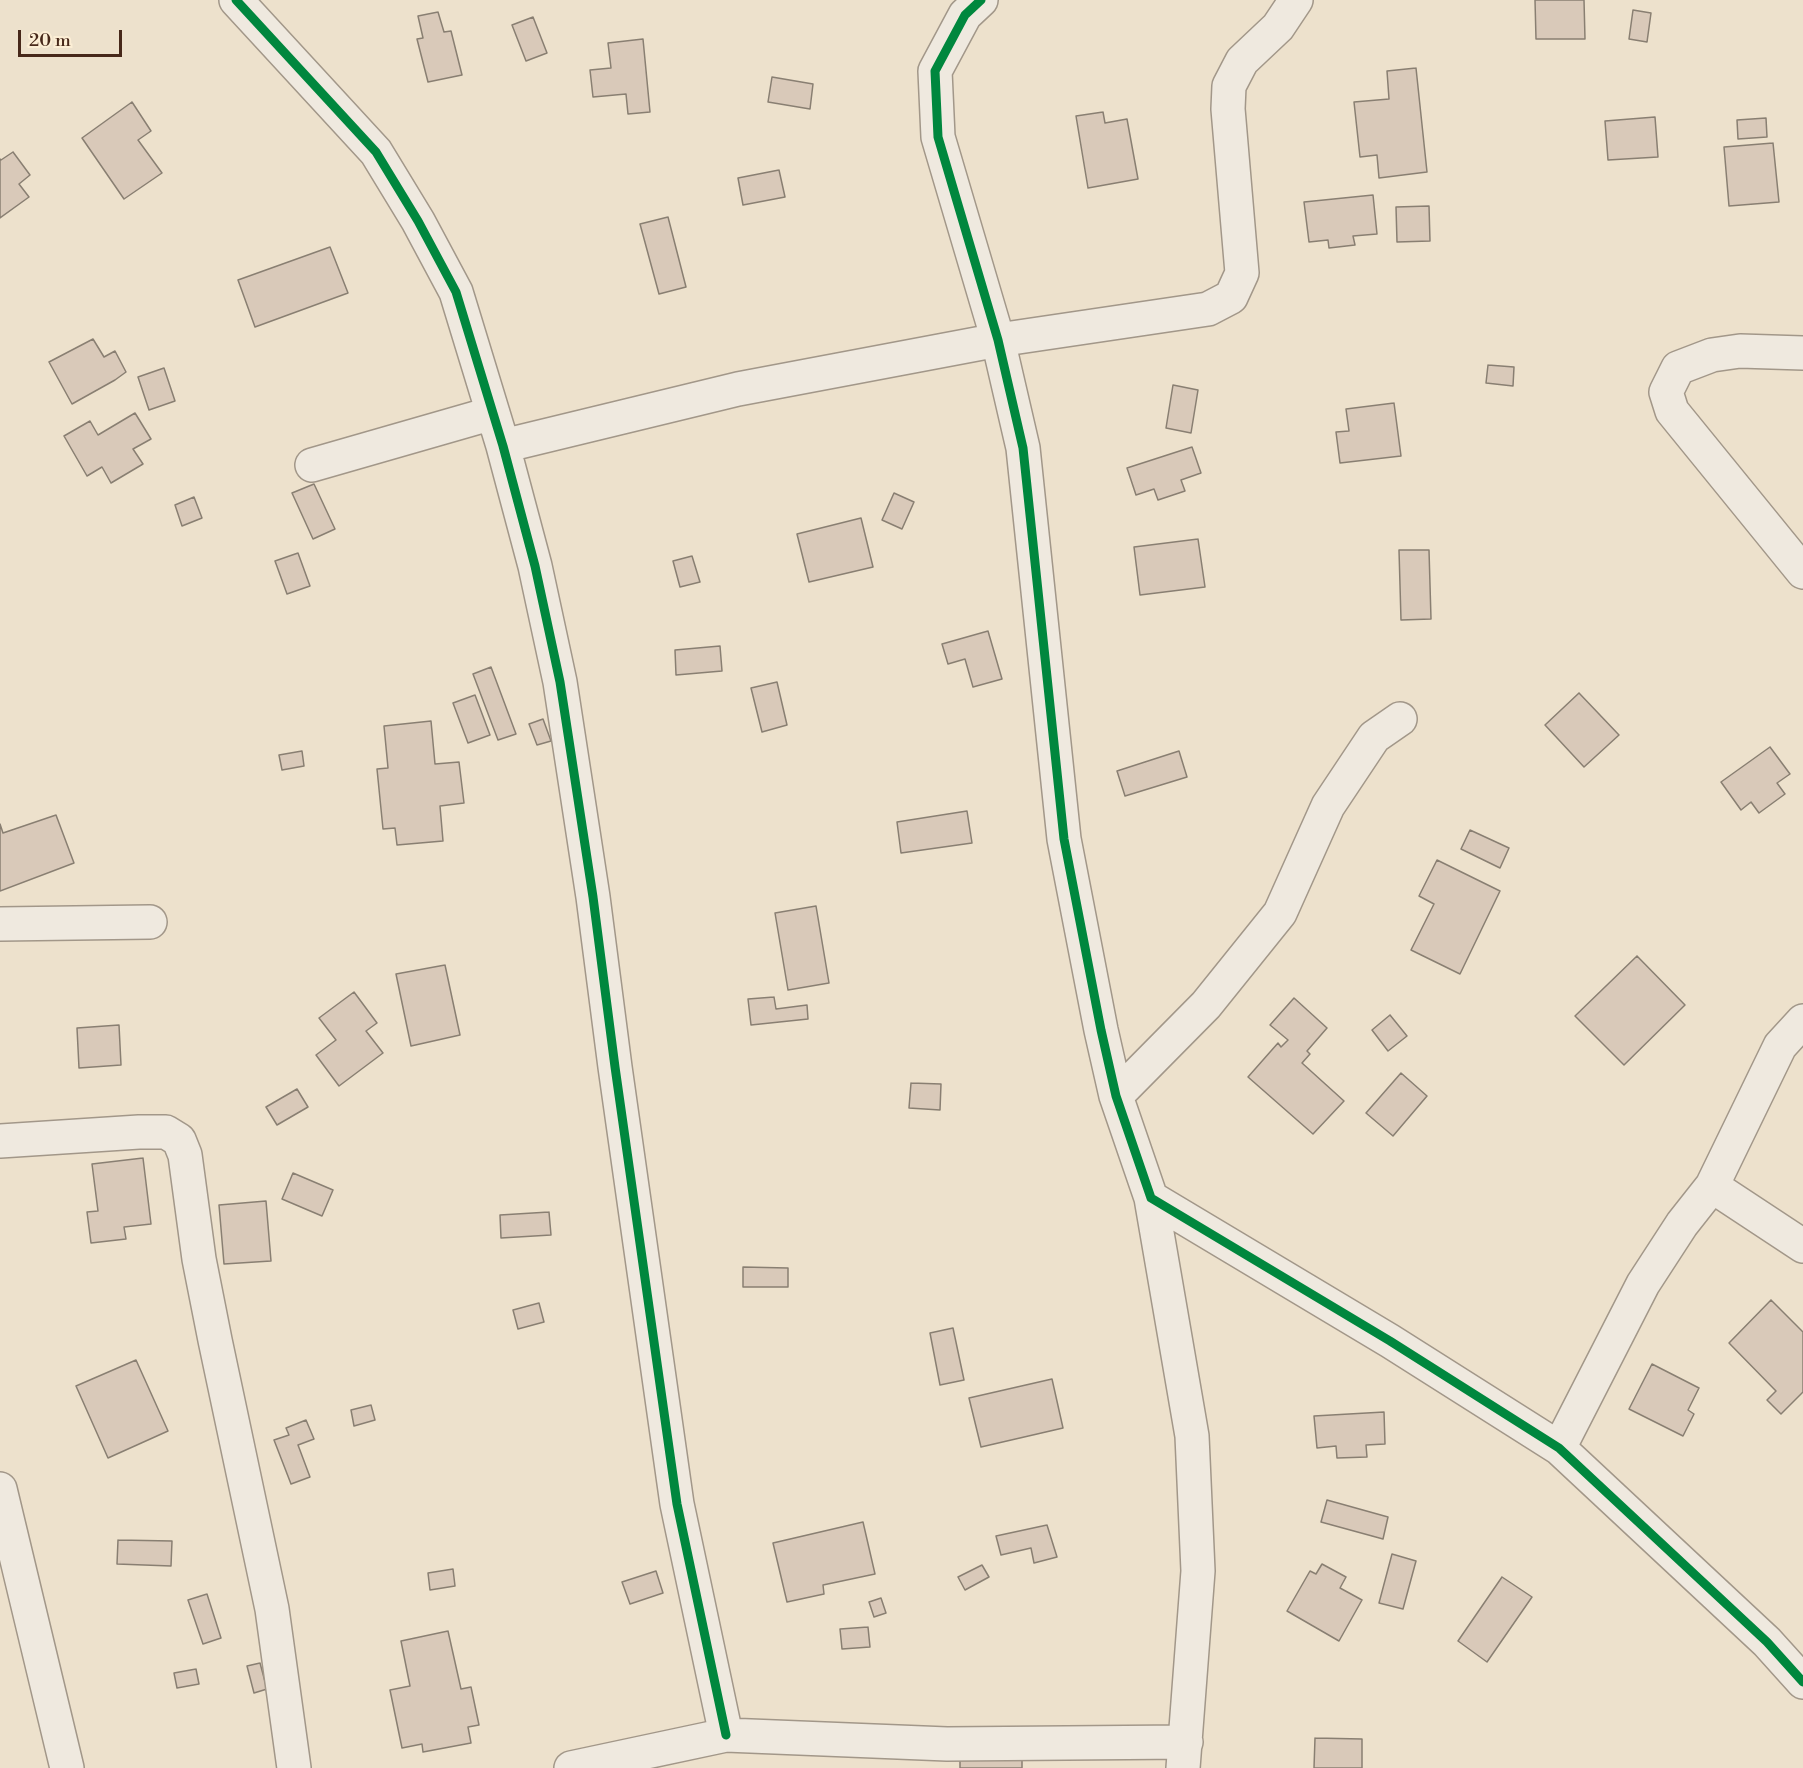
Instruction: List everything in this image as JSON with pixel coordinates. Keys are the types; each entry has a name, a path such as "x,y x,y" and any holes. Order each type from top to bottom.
{"street":[{"path":"236,0 376,152 418,221 456,292 493,413 536,566 560,682 593,897 677,1504 726,1735"},
{"path":"571,1768 726,1735 1184,1755 1198,1571 1192,1436 1151,1198 1116,1096 1064,839 1023,448 998,340 938,136 935,71 964,15 981,0"},
{"path":"502,446 738,389 998,340 1208,309 1231,297 1242,273 1228,109 1229,86 1242,61 1278,27 1296,0"},
{"path":"1803,354 1740,351 1712,355 1678,368 1666,392 1672,411 1803,572"},
{"path":"312,465 493,413"},
{"path":"1116,1096 1206,1005 1280,913 1328,806 1374,737 1400,719"},
{"path":"0,924 150,922"},
{"path":"1558,1448 1643,1284 1682,1224 1712,1186 1780,1046 1803,1021"},
{"path":"0,1141 139,1132 166,1132 179,1140 185,1155 199,1259 215,1340 272,1609 294,1768"},
{"path":"1712,1186 1803,1246"},
{"path":"1151,1198 1390,1341 1558,1448 1767,1642 1803,1682"},
{"path":"0,1489 67,1768"}],"building":[{"path":"1535,0 1584,0 1585,39 1536,39"},
{"path":"1633,10 1651,13 1647,42 1629,39"},
{"path":"438,12 444,32 451,31 462,75 428,82 417,39 423,38 418,16"},
{"path":"533,17 547,53 526,61 512,25"},
{"path":"643,39 650,112 628,114 626,94 593,97 590,70 611,68 608,43"},
{"path":"1416,68 1427,172 1379,178 1377,155 1360,157 1354,102 1389,99 1387,71"},
{"path":"772,77 813,84 810,109 768,102"},
{"path":"132,102 151,131 138,140 162,173 124,199 82,138"},
{"path":"1103,112 1105,123 1127,119 1138,179 1088,188 1076,116"},
{"path":"1655,117 1658,157 1608,160 1605,121"},
{"path":"1766,118 1767,137 1738,139 1737,120"},
{"path":"1773,143 1779,202 1729,206 1724,147"},
{"path":"13,152 30,175 19,184 29,197 0,218 0,159"},
{"path":"779,170 785,197 743,205 738,178"},
{"path":"1373,195 1377,234 1353,236 1355,245 1329,248 1328,240 1309,242 1304,202"},
{"path":"1429,206 1430,241 1397,242 1396,207"},
{"path":"668,217 686,287 659,294 640,224"},
{"path":"330,247 348,293 255,327 238,280"},
{"path":"93,339 104,357 115,351 126,372 72,404 49,362"},
{"path":"1488,365 1514,367 1513,386 1486,383"},
{"path":"164,368 175,401 149,410 138,377"},
{"path":"1173,385 1198,390 1191,433 1166,428"},
{"path":"1394,403 1401,456 1340,463 1336,432 1349,431 1346,409"},
{"path":"135,413 151,439 133,449 143,464 111,483 102,467 87,476 64,436 90,421 98,435"},
{"path":"1192,447 1201,473 1181,480 1185,491 1158,500 1154,489 1136,495 1127,468"},
{"path":"314,484 335,529 313,539 292,493"},
{"path":"894,493 914,502 902,529 882,520"},
{"path":"194,497 202,518 182,526 175,505"},
{"path":"861,518 873,567 809,582 797,534"},
{"path":"1198,539 1205,587 1140,595 1134,547"},
{"path":"1399,550 1429,550 1431,619 1401,620"},
{"path":"298,553 310,586 287,594 275,561"},
{"path":"692,556 700,582 680,587 673,561"},
{"path":"988,631 1002,679 973,687 965,659 948,664 942,644"},
{"path":"720,646 722,671 676,675 675,650"},
{"path":"491,667 516,734 498,740 473,674"},
{"path":"777,682 787,725 762,732 751,688"},
{"path":"1579,693 1619,735 1584,767 1545,725"},
{"path":"475,695 490,735 468,743 453,703"},
{"path":"543,719 551,741 537,745 529,724"},
{"path":"431,721 435,764 459,762 464,803 440,806 443,841 397,845 395,828 383,829 377,769 388,768 384,726"},
{"path":"1770,747 1790,774 1777,783 1785,794 1759,813 1751,802 1741,810 1721,782"},
{"path":"302,751 304,766 282,770 279,755"},
{"path":"1179,751 1187,777 1125,796 1117,771"},
{"path":"967,811 972,843 901,853 897,822"},
{"path":"56,815 74,863 0,891 0,824 3,833"},
{"path":"1470,830 1509,848 1500,868 1461,849"},
{"path":"1437,860 1500,891 1460,974 1411,950 1434,904 1419,896"},
{"path":"816,906 829,983 788,990 775,913"},
{"path":"1637,956 1685,1005 1624,1065 1575,1016"},
{"path":"445,965 460,1035 411,1046 396,974"},
{"path":"354,992 377,1023 366,1031 383,1053 339,1086 316,1055 336,1040 319,1018"},
{"path":"774,997 776,1009 807,1005 808,1019 751,1025 748,999"},
{"path":"1294,998 1327,1028 1307,1051 1310,1054 1302,1063 1344,1101 1313,1134 1248,1077 1278,1043 1281,1047 1288,1040 1270,1025"},
{"path":"1390,1015 1407,1036 1388,1051 1372,1030"},
{"path":"119,1025 121,1065 79,1068 77,1028"},
{"path":"1401,1073 1427,1096 1393,1136 1366,1113"},
{"path":"911,1083 941,1084 940,1110 909,1108"},
{"path":"297,1089 308,1107 277,1125 266,1107"},
{"path":"143,1158 151,1224 124,1227 126,1239 91,1243 87,1212 98,1211 92,1164"},
{"path":"293,1173 333,1190 322,1216 282,1199"},
{"path":"266,1201 271,1261 224,1264 219,1205"},
{"path":"549,1212 551,1235 501,1238 500,1215"},
{"path":"743,1267 788,1268 788,1287 743,1287"},
{"path":"1771,1300 1803,1332 1803,1392 1781,1414 1767,1400 1776,1391 1729,1343"},
{"path":"539,1303 544,1322 518,1329 513,1310"},
{"path":"953,1328 964,1380 940,1385 930,1333"},
{"path":"136,1360 168,1431 108,1458 76,1386"},
{"path":"1652,1364 1699,1388 1688,1410 1694,1414 1683,1436 1629,1409"},
{"path":"1052,1379 1063,1428 981,1447 969,1398"},
{"path":"371,1405 375,1420 354,1426 351,1410"},
{"path":"1384,1412 1385,1444 1366,1445 1367,1457 1337,1458 1336,1446 1317,1448 1314,1416"},
{"path":"306,1420 314,1439 298,1445 310,1477 291,1484 274,1440 289,1435 286,1428"},
{"path":"1327,1500 1388,1517 1383,1539 1321,1522"},
{"path":"863,1522 875,1574 823,1585 824,1594 787,1602 773,1543"},
{"path":"1047,1525 1057,1557 1034,1563 1031,1548 1001,1555 996,1536"},
{"path":"118,1540 172,1541 171,1566 117,1564"},
{"path":"1392,1554 1416,1561 1403,1609 1379,1603"},
{"path":"1322,1564 1346,1577 1340,1588 1362,1600 1339,1641 1287,1611 1310,1571 1316,1574"},
{"path":"982,1565 989,1577 965,1590 958,1577"},
{"path":"453,1569 455,1586 430,1590 428,1573"},
{"path":"656,1571 663,1593 630,1604 622,1582"},
{"path":"1502,1577 1532,1597 1487,1662 1458,1641"},
{"path":"207,1594 221,1638 203,1644 188,1600"},
{"path":"881,1598 886,1613 874,1617 869,1602"},
{"path":"868,1627 870,1647 842,1649 840,1629"},
{"path":"448,1631 461,1689 471,1687 479,1725 468,1727 471,1743 423,1752 422,1744 402,1748 390,1690 410,1686 401,1641"},
{"path":"260,1663 267,1689 254,1693 247,1666"},
{"path":"196,1669 199,1684 177,1688 174,1673"},
{"path":"1315,1738 1362,1739 1362,1768 1314,1768"},
{"path":"960,1756 1022,1757 1022,1768 960,1768"}],"cycle path":[{"path":"236,0 376,152 418,221 456,292 503,446 535,566 560,682 593,897 677,1504 726,1735"},
{"path":"981,0 965,15 935,71 938,137 998,340 1023,448 1064,839 1116,1096 1151,1198 1390,1341 1559,1448 1767,1642 1803,1682"}]}
